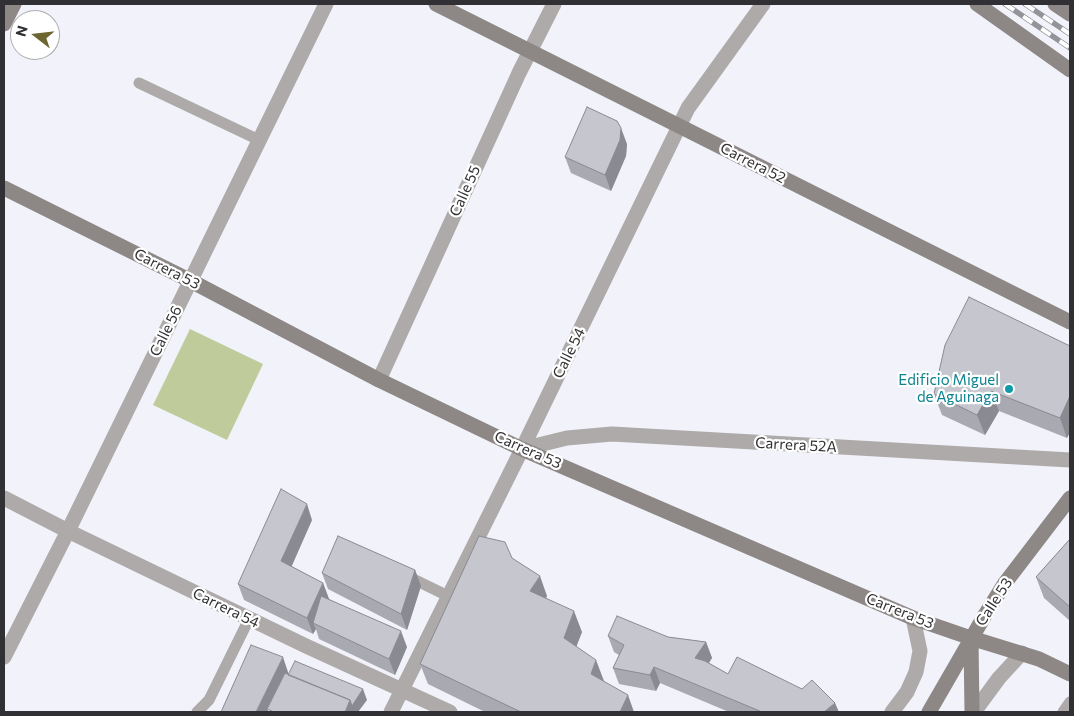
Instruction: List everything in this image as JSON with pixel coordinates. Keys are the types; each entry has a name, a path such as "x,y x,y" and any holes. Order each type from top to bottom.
{"main road":[{"path":"4,24 14,4"},
{"name":"Carrera 52","path":"436,4 1070,322"},
{"path":"977,4 1070,70"},
{"path":"1055,4 1070,14"},
{"name":"Carrera 53","path":"4,188 191,281 380,380 522,449 913,618 1039,659 1070,675"},
{"name":"Calle 53","path":"929,712 971,638 1005,584 1070,498"},
{"path":"971,638 973,712"}],"street":[{"name":"Calle 56","path":"4,657 68,531 326,4"},
{"name":"Calle 55","path":"380,380 530,51 554,4"},
{"name":"Calle 54","path":"391,712 522,449 688,108 763,4"},
{"name":"Carrera 52A","path":"522,449 567,438 612,434 1070,460"},
{"name":"Carrera 54","path":"4,498 249,619 450,712"},
{"path":"892,712 907,692 916,672 920,648 913,618"},
{"path":"973,712 999,678 1022,654"}],"lane":[{"path":"139,83 259,140"},
{"path":"398,572 448,596"},
{"path":"197,712 210,700 249,619"},
{"path":"1063,712 1070,702"}],"green space":[{"path":"190,329 263,364 227,440 153,405"}],"building":[{"path":"587,107 617,121 621,128 620,140 605,175 565,157"},
{"name":"Edificio Miguel de Aguinaga","path":"969,297 1070,346 1070,396 1060,418 991,391 977,415 934,394 945,345"},
{"path":"281,489 307,504 281,561 323,583 307,618 238,584"},
{"path":"338,536 415,570 401,614 322,573"},
{"path":"479,536 505,542 512,558 540,576 530,591 574,611 564,638 596,660 591,674 628,695 620,712 521,712 420,664"},
{"path":"1070,539 1070,607 1036,577"},
{"path":"321,596 401,631 389,659 313,623"},
{"path":"617,616 668,637 706,642 695,658 705,661 728,674 737,657 802,689 812,680 835,703 824,712 762,712 654,667 650,675 613,668 624,645 608,636"},
{"path":"251,645 283,657 256,712 221,712"},
{"path":"295,661 363,689 352,706 350,700 288,675"},
{"path":"285,673 350,700 345,712 274,712 267,709"}],"railway":[{"path":"1005,4 1070,48"},
{"path":"1025,4 1070,34"}],"place":[{"name":"Edificio Miguel de Aguinaga","path":"1009,389"}]}
